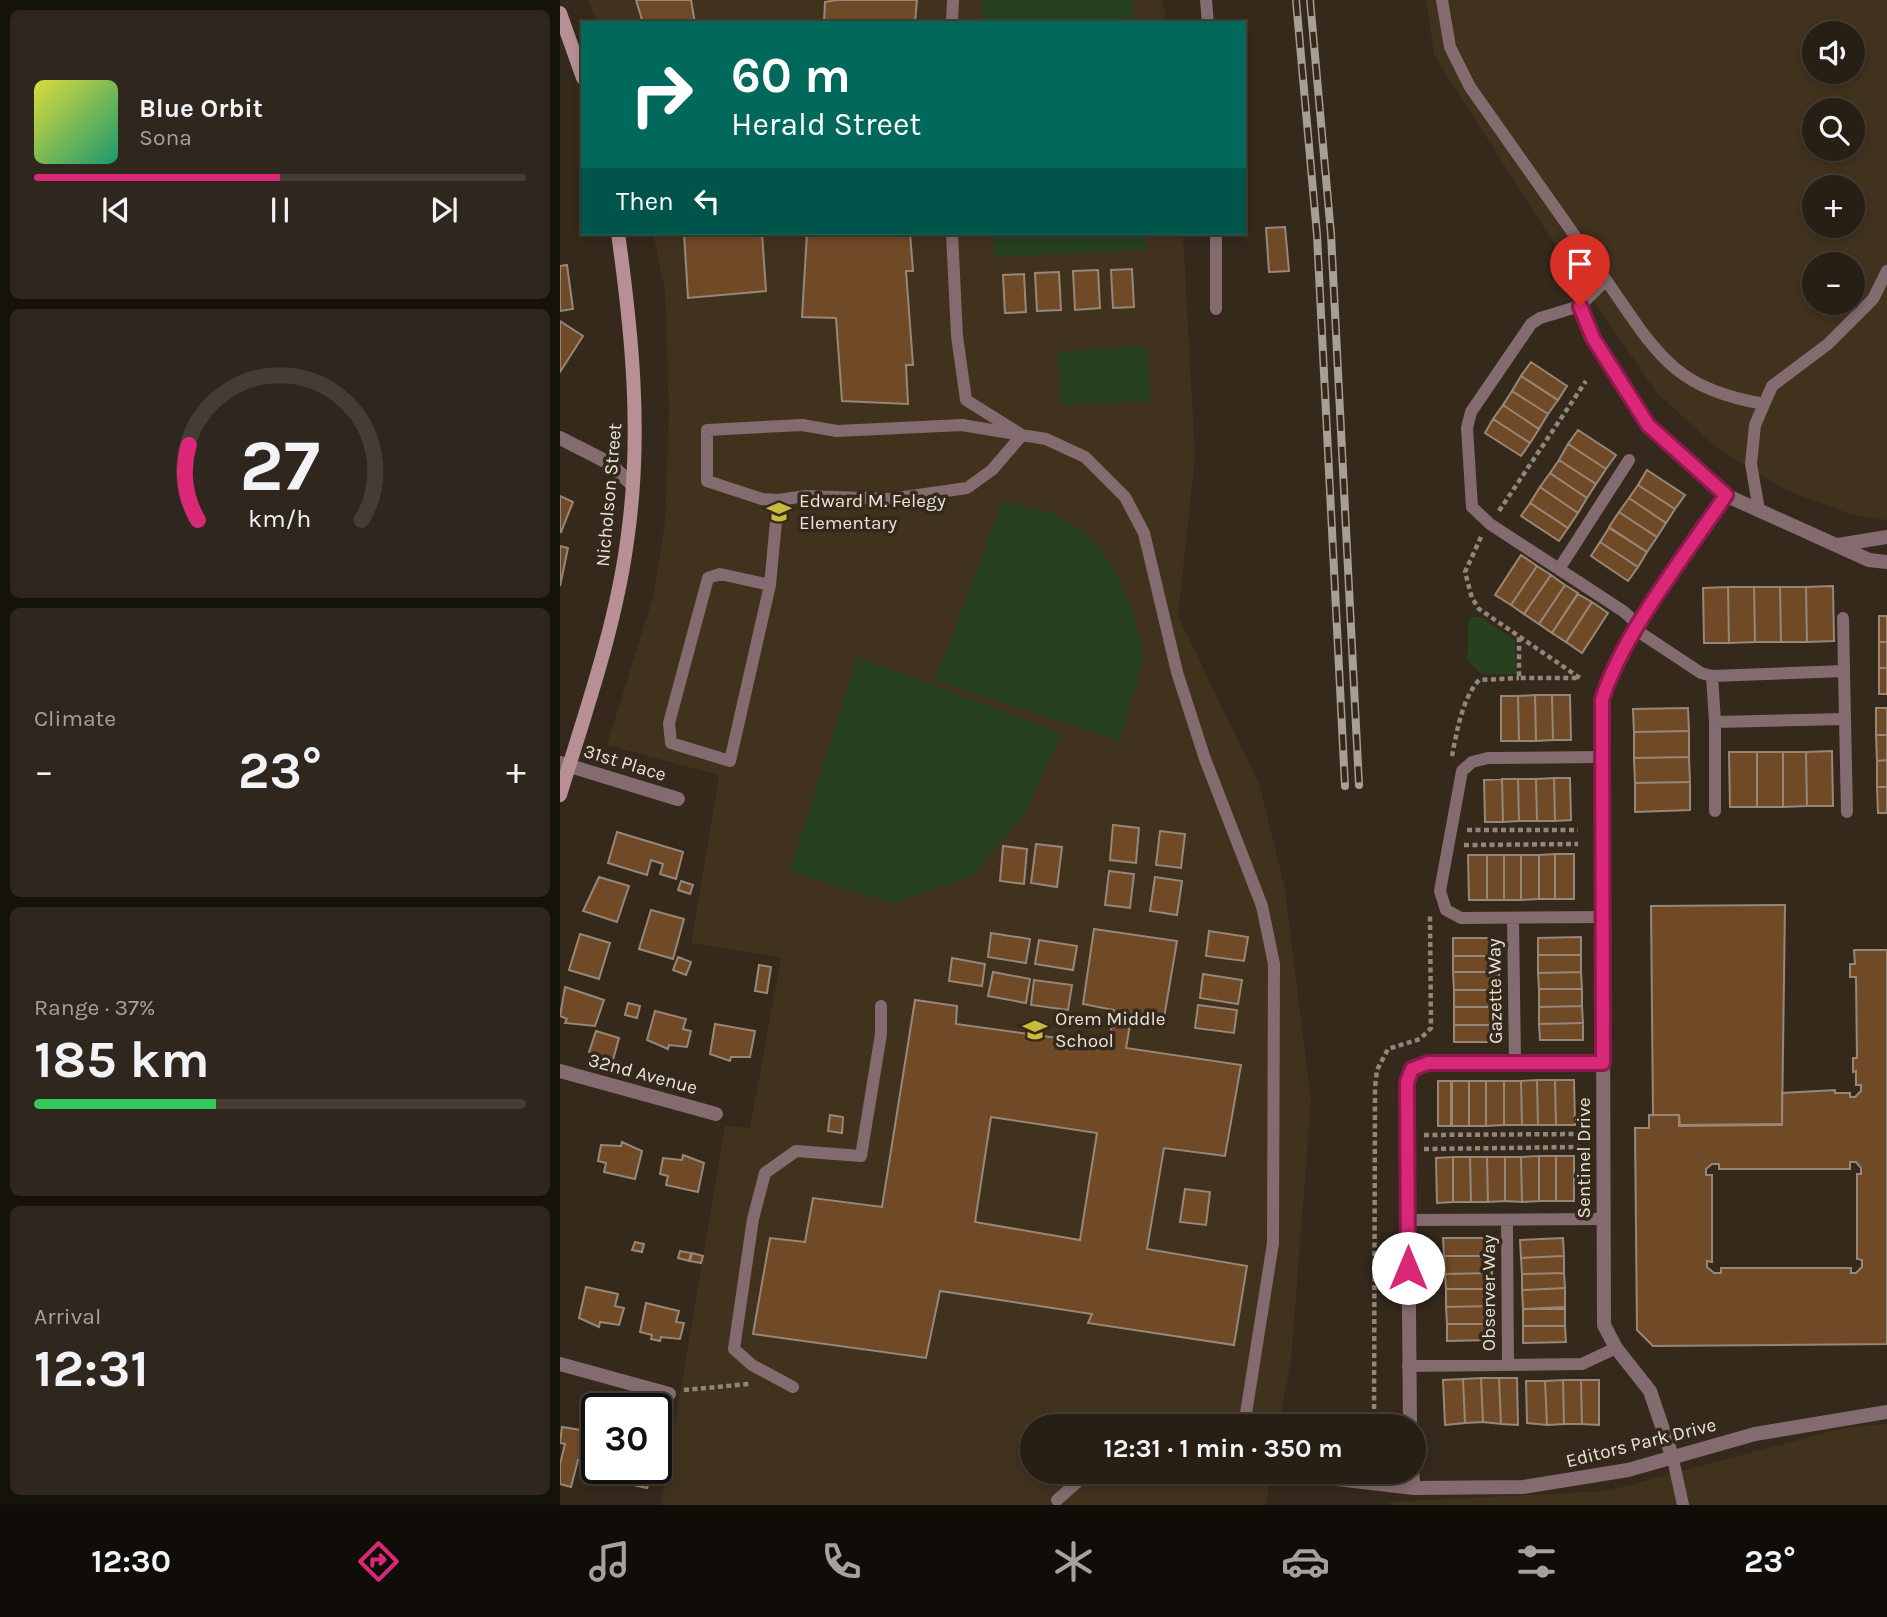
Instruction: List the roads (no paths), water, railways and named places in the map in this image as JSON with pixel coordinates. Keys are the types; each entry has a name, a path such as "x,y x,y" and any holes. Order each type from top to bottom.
{"street":[{"path":"560,13 581,72"},
{"name":"Nicholson Street","path":"560,796 565,765 618,590 628,534 635,419 632,351 618,235"},
{"path":"1580,306 1593,338 1648,425 1726,495 1869,560 1887,562"},
{"path":"560,438 607,462 632,484"},
{"name":"Sentinel Drive","path":"1674,1459 1650,1391 1616,1348 1604,1325 1602,700 1609,676 1637,628 1726,495"},
{"path":"1838,545 1887,537"},
{"name":"31st Place","path":"565,765 678,799"},
{"path":"1410,1414 1407,1082 1412,1069 1428,1063 1603,1063"},
{"name":"32nd Avenue","path":"560,1071 716,1114"},
{"path":"560,1364 674,1392"},
{"name":"Editors Park Drive","path":"1374,1484 1414,1489 1523,1487 1581,1480 1674,1459 1755,1434 1887,1412"},
{"path":"1413,1484 1414,1489"}],"lane":[{"path":"952,21 953,0"},
{"path":"1206,0 1208,21"},
{"path":"1442,0 1450,47 1470,87 1605,280 1674,370 1707,390 1764,404"},
{"path":"952,235 957,336 966,400 1022,435"},
{"path":"1216,235 1216,309"},
{"path":"1759,510 1752,464 1755,425 1772,386 1828,344 1873,299 1887,271"},
{"path":"1605,280 1580,306 1540,317 1531,324 1471,412 1467,428 1472,507 1490,524 1559,569 1701,673 1712,676 1844,671"},
{"path":"1022,435 992,470 967,488 890,499 806,496 778,500 762,499 707,481 707,430 802,425 837,430 962,425 1022,435 1046,439 1085,457 1125,498 1144,533 1189,710 1205,759 1262,906 1274,964 1273,1243 1246,1414"},
{"path":"1559,569 1629,460"},
{"path":"770,585 720,573 708,578 669,723 671,743 730,761 770,585 778,500"},
{"path":"1843,618 1847,812"},
{"path":"1712,676 1716,722 1716,811"},
{"path":"1716,722 1845,719"},
{"path":"1602,757 1488,758 1472,762 1462,771 1440,891 1446,910 1461,918 1604,917"},
{"name":"Gazette Way","path":"1513,918 1515,1063"},
{"path":"787,1384 752,1365 734,1349 753,1219 765,1173 796,1151 861,1156 881,1034 881,1006"},
{"path":"1408,1220 1603,1219"},
{"name":"Observer Way","path":"1507,1220 1508,1365"},
{"path":"1408,1366 1582,1364 1616,1348"},
{"path":"1674,1459 1682,1505"},
{"path":"1057,1500 1075,1484"}],"railway":[{"path":"1296,0 1317,235 1345,786"},
{"path":"1310,0 1331,234 1359,785"}],"place":[{"name":"Edward M. Felegy Elementary","path":"779,512"},
{"name":"Orem Middle School","path":"1035,1030"}]}
